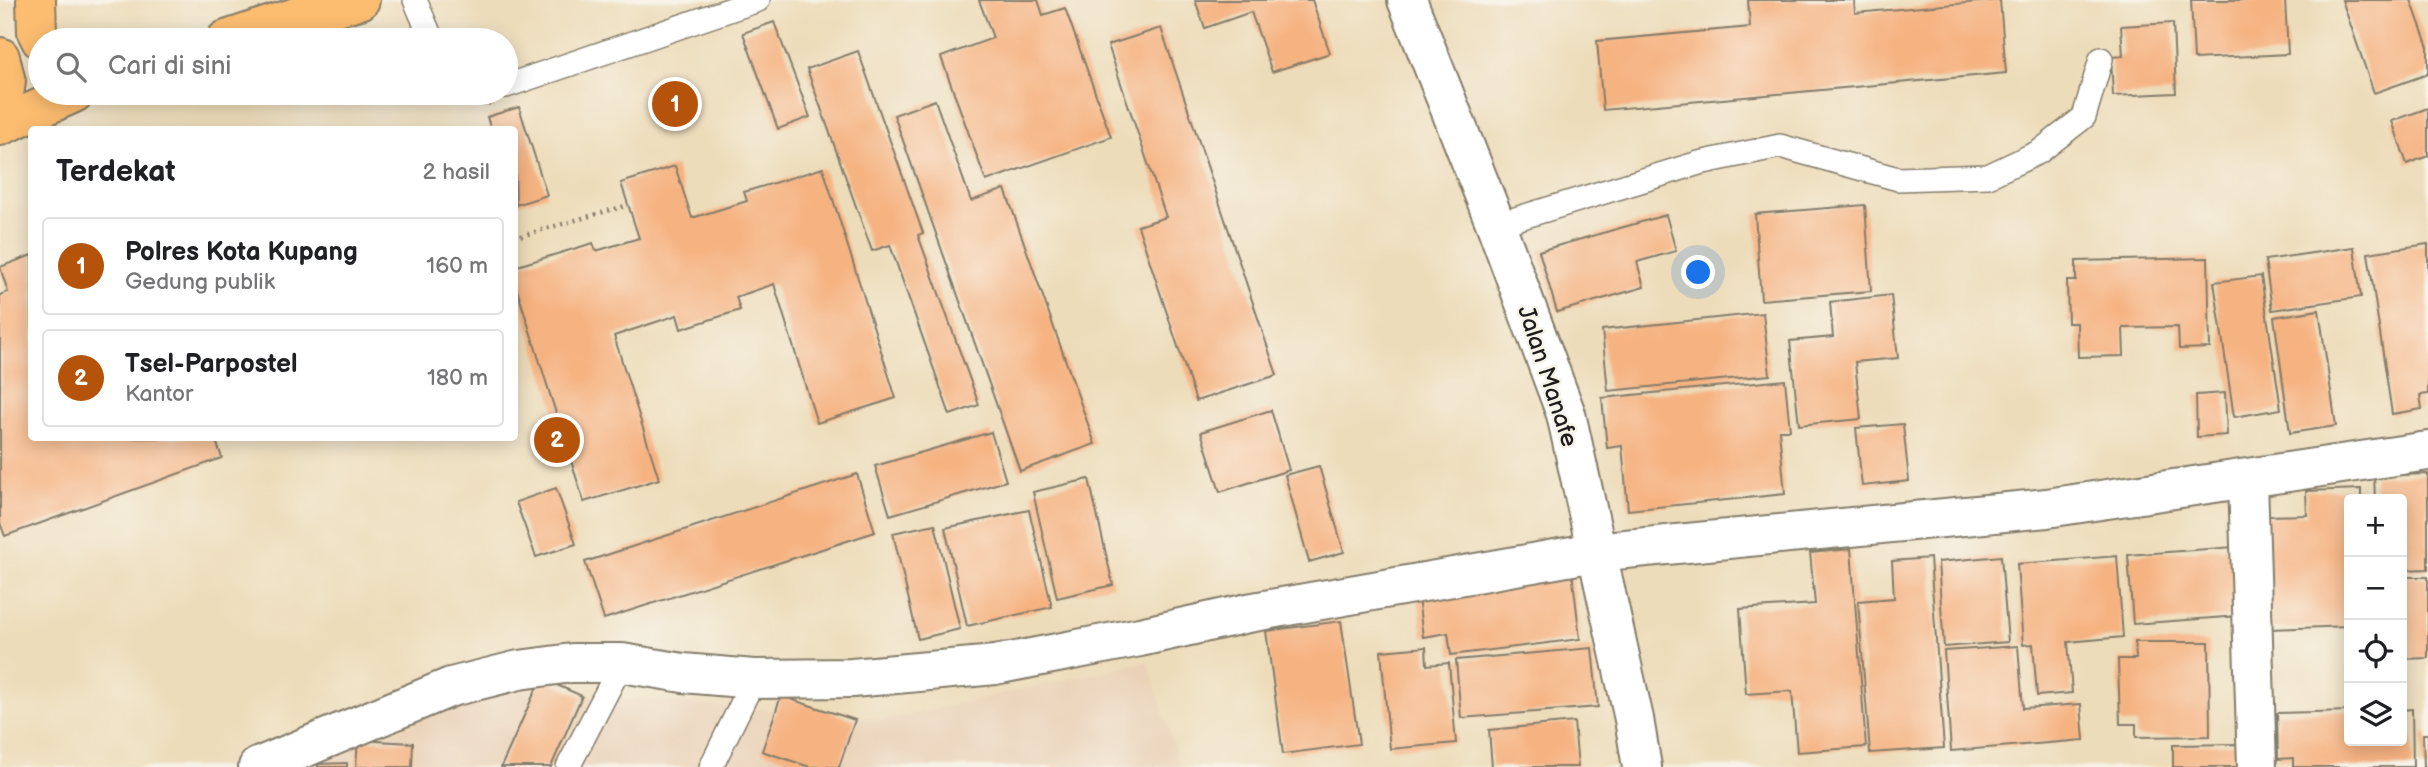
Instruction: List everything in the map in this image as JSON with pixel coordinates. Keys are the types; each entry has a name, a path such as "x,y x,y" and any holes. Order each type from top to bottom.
{"main road":[{"path":"36,0 37,28"},
{"path":"264,28 360,0"},
{"path":"0,57 6,82 0,119"},
{"path":"0,126 47,105"}],"street":[{"name":"Jalan Manafe","path":"1407,0 1496,225 1566,414 1634,719 1642,767"},
{"path":"258,767 451,687 519,670 572,663 622,663 683,673 754,679 852,678 995,665 1248,613 1595,552 2047,508 2428,452"},
{"path":"2248,480 2257,767"}],"lane":[{"path":"415,0 427,28"},
{"path":"518,82 758,0"},
{"path":"1496,225 1699,163 1780,146 1898,179 1988,176 2039,152 2084,117 2101,59"},
{"path":"568,767 622,663"},
{"path":"711,767 754,679"}],"path":[{"path":"518,238 628,205"}],"shaded area":[{"path":"1148,661 1180,767 308,767 313,759 395,731 495,688 887,720"}],"building":[{"path":"979,0 1038,0 1043,15 1065,8 1111,137 986,181 941,57 993,38"},
{"path":"1195,0 1312,0 1330,53 1272,72 1251,12 1205,28"},
{"path":"1748,0 1854,0 1855,13 2000,0 2006,73 1603,110 1597,41 1750,27"},
{"path":"2191,0 2285,0 2288,54 2194,59"},
{"path":"2342,0 2411,0 2428,47 2428,74 2374,93"},
{"path":"774,22 810,117 778,129 743,33"},
{"path":"2173,23 2176,93 2113,96 2111,57 2123,56 2121,26"},
{"path":"1161,28 1277,375 1196,401 1138,226 1166,217 1108,45"},
{"path":"858,51 923,233 918,235 979,405 950,415 890,245 872,251 807,69"},
{"path":"935,100 971,201 1005,189 1095,444 1020,471 894,115"},
{"path":"519,107 547,195 518,204 518,126 490,126 487,117"},
{"path":"2428,108 2428,156 2407,164 2392,121"},
{"path":"675,166 692,218 747,201 744,192 823,168 896,398 817,423 774,284 736,297 740,310 681,329 677,315 614,336 659,479 584,502 518,293 518,266 593,243 596,251 639,238 621,183"},
{"path":"1865,205 1871,291 1761,300 1755,214"},
{"path":"1666,215 1676,251 1637,262 1644,287 1557,312 1539,251"},
{"path":"2428,244 2428,394 2420,395 2422,409 2392,414 2368,253"},
{"path":"2354,247 2361,297 2272,310 2265,260"},
{"path":"28,256 28,441 216,441 222,458 5,536 0,523 0,295 8,292 0,267"},
{"path":"2208,258 2210,348 2179,349 2178,327 2123,328 2124,356 2078,357 2077,323 2068,323 2067,281 2076,281 2076,261"},
{"path":"2261,276 2281,409 2234,417 2214,282"},
{"path":"1891,295 1898,358 1855,362 1861,419 1799,425 1790,341 1833,337 1830,302"},
{"path":"2319,310 2336,426 2290,433 2274,317"},
{"path":"1763,313 1770,375 1608,391 1602,330"},
{"path":"1785,380 1790,430 1779,430 1785,494 1628,510 1622,446 1607,448 1602,398"},
{"path":"2225,393 2227,435 2197,437 2196,395"},
{"path":"1271,410 1289,470 1220,492 1201,432"},
{"path":"1903,424 1909,481 1862,486 1856,428"},
{"path":"991,432 1006,481 890,515 875,466"},
{"path":"1319,466 1344,552 1309,562 1285,475"},
{"path":"857,474 875,532 604,619 585,562"},
{"path":"2428,474 2428,569 2407,570 2407,494 2375,494 2374,476"},
{"path":"1089,479 1113,585 1057,598 1033,492"},
{"path":"556,488 576,544 536,557 516,502"},
{"path":"2361,489 2361,494 2344,494 2344,626 2270,629 2266,516 2307,515 2306,491"},
{"path":"1029,510 1052,607 967,626 945,528"},
{"path":"935,524 960,629 918,639 893,533"},
{"path":"2234,547 2239,616 2133,624 2128,555"},
{"path":"1851,549 1866,747 1797,752 1792,691 1746,694 1740,609 1815,604 1810,553"},
{"path":"2001,556 2008,642 1944,647 1938,562"},
{"path":"2117,556 2123,637 2068,642 2072,693 2037,696 2033,644 2023,645 2017,564"},
{"path":"1930,558 1944,748 1870,753 1858,601 1894,598 1892,561"},
{"path":"1572,571 1580,639 1451,655 1448,633 1423,637 1417,590"},
{"path":"2407,577 2428,577 2428,658 2407,659"},
{"path":"1341,621 1359,744 1283,754 1266,631"},
{"path":"2135,642 2209,642 2210,736 2136,737 2136,724 2120,724 2118,659 2136,659"},
{"path":"2018,646 2023,708 2081,704 2084,740 1951,751 1944,651"},
{"path":"1426,647 1427,665 1449,663 1456,743 1390,749 1381,651"},
{"path":"1592,648 1598,707 1461,718 1456,660"},
{"path":"541,678 582,696 551,767 501,767"},
{"path":"781,696 855,720 839,767 810,767 762,751"},
{"path":"2412,709 2413,767 2293,767 2293,758 2278,759 2277,713 2344,711 2344,746 2407,746 2407,710"},
{"path":"1574,722 1578,767 1492,767 1489,730"},
{"path":"2423,734 2428,734 2428,767 2424,767"},
{"path":"358,740 413,743 412,767 356,767"},
{"path":"2239,744 2239,767 2173,767 2173,745"},
{"path":"347,763 347,767 318,767 318,764"}],"place":[{"name":"Polres Kota Kupang","path":"675,104"},
{"name":"Tsel-Parpostel","path":"557,440"}]}
